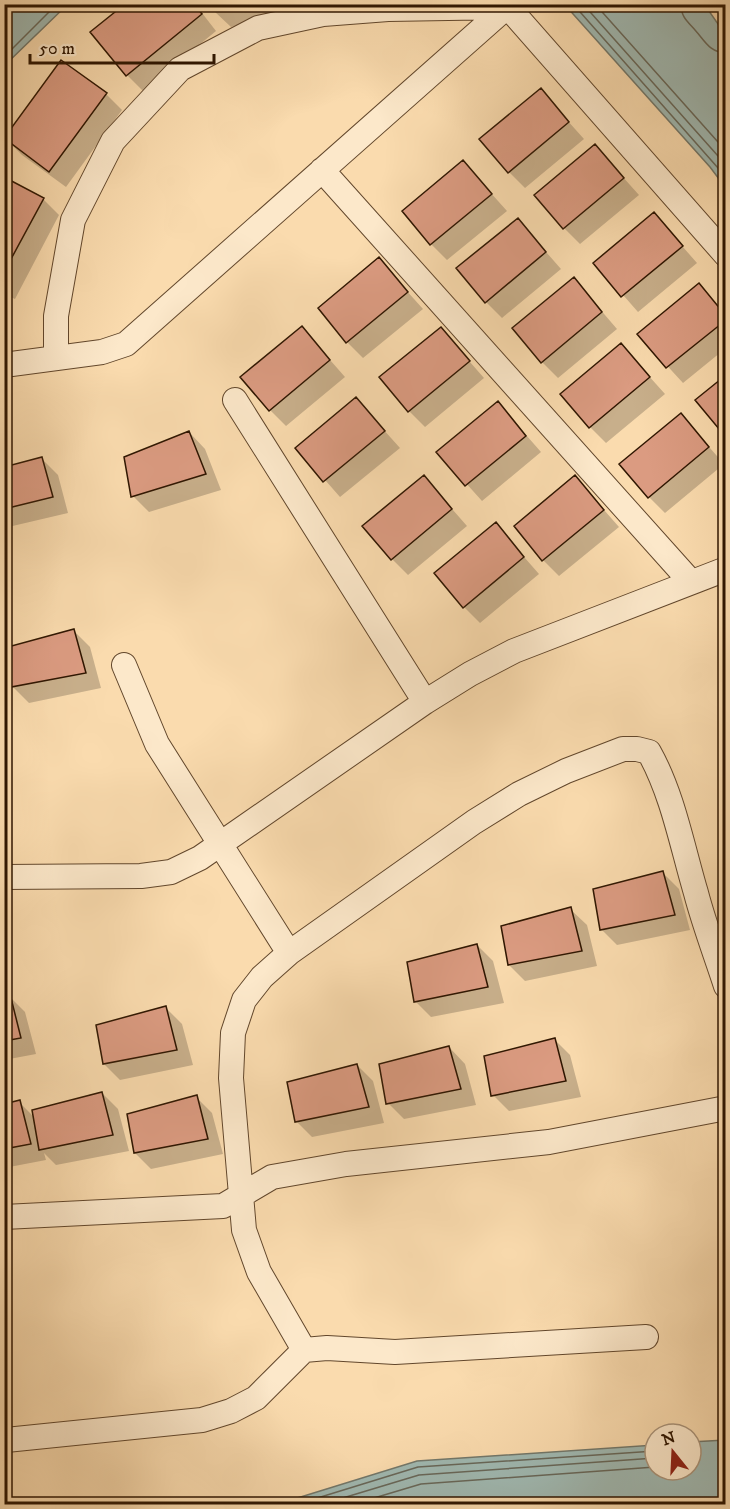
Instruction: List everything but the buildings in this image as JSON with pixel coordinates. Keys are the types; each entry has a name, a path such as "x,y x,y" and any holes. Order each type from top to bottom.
{"street":[{"path":"4,365 102,352 126,344 509,6"},
{"path":"509,6 726,255"},
{"path":"56,358 56,316 73,220 113,141 180,69 258,28 323,14 388,9 509,6"},
{"path":"322,170 691,582"},
{"path":"235,400 425,702"},
{"path":"4,877 141,876 171,872 220,845 425,702 470,674 514,651 726,569"},
{"path":"123,666 157,744 289,953"},
{"path":"304,1350 259,1272 244,1230 231,1078 233,1033 244,1000 262,977 289,953 474,822 519,794 566,771 623,749 637,749 649,752 655,762 673,812 696,895 726,986"},
{"path":"4,1217 223,1206 272,1177 346,1164 549,1142 726,1108"},
{"path":"6,1440 202,1420 231,1411 256,1398 304,1350 327,1348 395,1352 646,1337"}],"water":[{"path":"5,4 67,4 67,5 5,65"},
{"path":"699,4 709,11 725,34 725,187 710,167 565,5"},
{"path":"725,1440 725,1504 278,1504 417,1461 643,1446 643,1482 703,1482 703,1441"}]}
